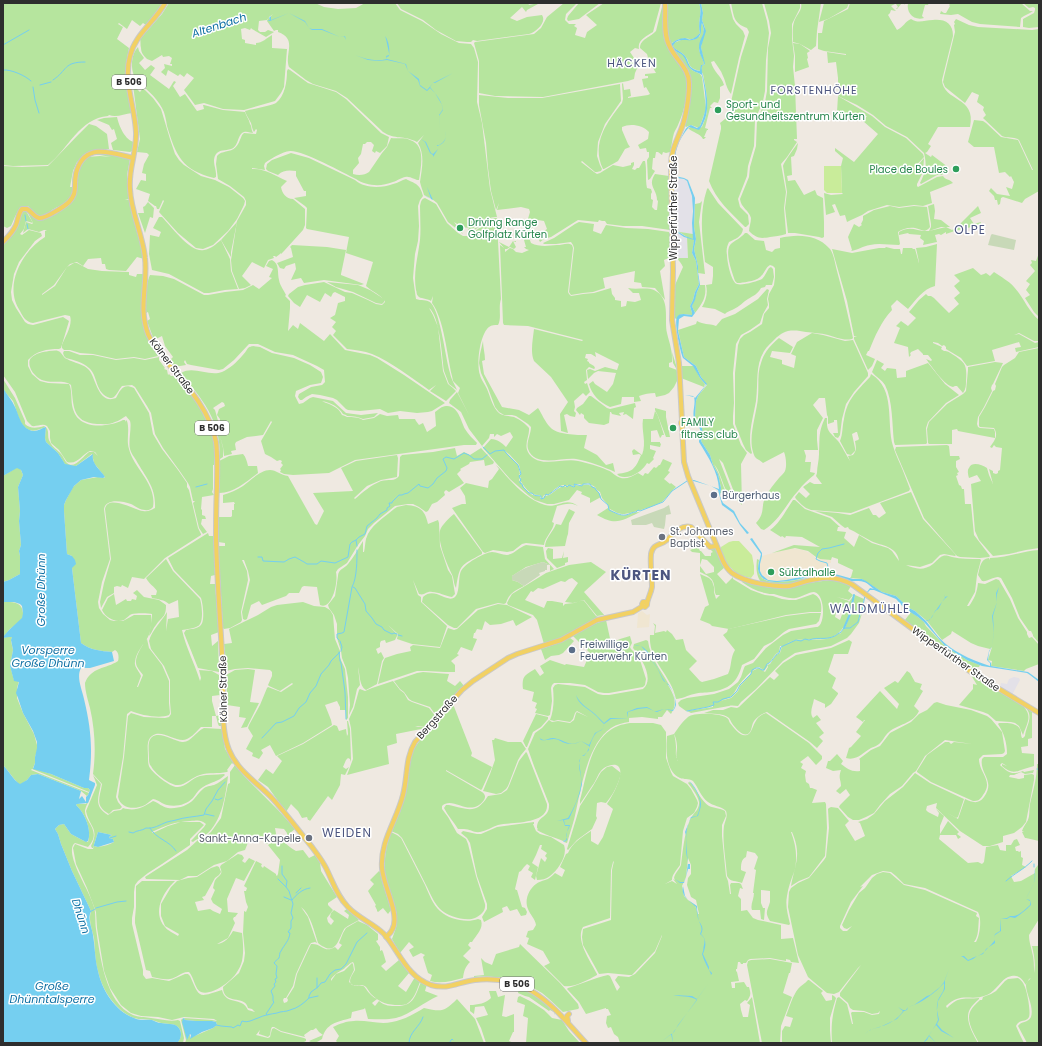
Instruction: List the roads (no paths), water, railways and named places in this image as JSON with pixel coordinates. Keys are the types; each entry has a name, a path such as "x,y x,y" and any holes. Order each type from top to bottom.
{"main road":[{"name":"B 506","path":"133,157 136,129 128,79 130,54 144,30 155,19 165,3"},
{"name":"Wipperfürther Straße","path":"665,3 666,34 668,44 686,70 689,79 684,121 672,151 671,165 673,257 672,320 679,362 684,459 692,488 726,567 746,580 768,585 779,586 798,584 817,578 832,578 853,584 963,666 986,682 1039,714"},
{"path":"128,155 132,153 135,148"},
{"path":"3,242 9,237 22,209 28,209 37,217 43,218 70,202 74,192 77,170 86,157 101,151 133,157"},
{"path":"123,155 133,157"},
{"name":"Kölner Straße","path":"133,157 130,175 130,189 132,205 145,255 146,270 143,310 146,326 150,338 157,350 187,386 203,409 211,425 216,442 216,538 223,674 223,727 228,749 240,767 272,798 316,852 328,871 335,889 342,900 353,912 382,932 410,971 419,979 428,984 444,987 451,987 468,981 479,980 505,981 522,986 544,999 556,1009 586,1043"},
{"name":"Bergstraße","path":"391,943 391,932 395,918 382,874 382,855 386,838 403,796 408,758 415,742 462,690 508,658 561,640 597,620 629,613 643,606 643,602 646,602 651,592 650,554 652,549 682,528 687,526 691,528 710,547 716,546"},
{"path":"386,937 391,932"},
{"path":"555,1016 556,1009"},
{"path":"568,1022 567,1016 569,1014"}],"water":[{"path":"699,3 701,3 703,13 702,20 706,31 701,47 705,64 702,66 702,70 707,96 706,114 699,130 689,127 679,142 686,129 691,125 697,128 700,126 704,117 706,107 704,88 702,75 691,69 683,55 674,50 671,45 675,41 681,39 693,39 700,33","holes":["702,23 704,31 699,48 704,63 701,65 700,71 692,68 682,53 673,46 678,41 694,40 697,38 701,34"]},
{"path":"289,13 270,21 267,21 270,20 269,18 271,16 271,20"},
{"path":"309,28 322,29 340,37 322,30 312,30"},
{"path":"385,36 389,48 389,53"},
{"path":"355,55 371,60 387,59 406,64 408,71 405,64 387,60 379,61 368,60"},
{"path":"408,71 419,79 420,85 427,90 433,83 430,87 435,93 430,88 427,91 420,86 418,80"},
{"path":"421,139 426,142 431,153 433,154 438,149 433,157 425,142"},
{"path":"676,150 675,176 688,180 695,198 694,227 696,239 694,249 698,266 700,285 692,306 695,313 692,317 684,316 679,319 678,331 684,357 696,366 701,377 707,384 696,401 695,417 702,428 703,436 701,441 710,455 718,474 721,488 720,496 723,503 734,511 740,523 749,533 747,534 733,513 722,505 718,490 712,486 719,489 715,470 699,442 699,427 694,421 694,397 695,398 706,385 693,366 683,358 676,325 678,315 692,315 690,306 699,284 696,261 692,253 694,240 684,237 674,230 693,239 692,196 687,181 674,177 673,165"},
{"path":"3,388 14,404 21,422 26,428 37,431 46,427 46,442 58,453 65,464 76,466 93,454 93,461 105,477 94,477 81,480 74,486 64,505 67,554 72,556 76,564 72,568 81,643 92,649 112,652 114,661 90,668 81,668 79,675 91,739 89,780 95,783 88,803 76,805 82,812 87,822 89,832 88,841 86,842 71,834 64,824 59,825 55,829 72,871 91,911 90,920 97,967 106,992 115,1005 127,1015 136,1019 152,1020 159,1023 177,1026 181,1033 177,1043 3,1043 3,765 20,784 27,780 31,775 38,774 81,791 79,799 82,796 86,802 86,797 90,790 51,774 33,769 37,742 23,713 16,693 19,682 14,681 10,666 13,650 11,640 12,637 3,638 22,618 23,613 22,606 20,604 14,602 3,602 3,582 20,574 19,551 21,545 18,487 23,475 21,470 17,468 3,476"},
{"path":"690,480 694,480 709,486"},
{"path":"752,538 762,553 760,571 768,580 786,580 826,573 853,579 862,579 882,592 896,596 926,621 941,640 957,652 990,666 990,663 987,660 989,651 992,646 989,652 988,660 991,663 991,666 1028,672 1039,680 1039,682 1027,673 982,666 967,660 949,649 946,651 949,648 945,646 924,622 904,608 896,599 874,590 870,590 867,593 870,588 874,589 868,584 860,581 849,581 825,575 776,582 767,580 761,576 758,569 761,554 750,539"},
{"path":"997,602 993,616 994,632 992,616"},
{"path":"641,646 649,653 649,659 648,654"},
{"path":"652,661 669,686 663,681"},
{"path":"673,692 675,697 676,705 673,711 664,709 673,710 675,702"},
{"path":"576,695 582,703 604,723 610,718 628,718 611,719 604,724 581,703"},
{"path":"647,707 654,711 647,708 638,709 628,712 628,718 627,712 637,708"},
{"path":"602,729 594,736 589,748 589,746 581,741 589,745 595,733"},
{"path":"553,738 571,744 564,743 556,739 544,740"},
{"path":"579,763 582,784 580,793 569,819 564,820 565,825 570,825 567,832 569,826 565,826 563,820 557,821 568,818 576,802 581,785"},
{"path":"689,781 697,791 700,798 701,804 698,816 691,818 686,835 685,832 691,817 697,816 700,802 696,791"},
{"path":"98,832 112,835 109,838 113,839 114,842 98,847 94,846 93,848"},
{"path":"686,840 688,862 686,852"},
{"path":"688,863 690,864 690,869 688,869 686,877"},
{"path":"683,886 685,896 688,900 683,894"},
{"path":"1026,899 1030,900 1031,905 1015,918 1010,917 1007,919 1001,918 1007,918 1010,916 1019,914 1030,905 1030,901"},
{"path":"689,900 697,906 699,921 696,907"},
{"path":"1001,918 1001,931 994,937 995,934 1000,931"},
{"path":"704,938 705,949 703,954 709,970 712,973 712,974 710,975 711,974 707,967 702,954"},
{"path":"961,956 964,956 968,960 977,956 968,961"},
{"path":"949,969 945,980 945,989 938,1001 937,1010 937,1003 944,983 940,987 944,982"},
{"path":"708,984 697,1000 694,998 673,995 692,996 697,999"},
{"path":"940,987 928,997 915,1004"},
{"path":"898,1007 906,1010 908,1007 907,1010 893,1021 903,1011"},
{"path":"937,1010 939,1020 937,1024 942,1030 954,1038 941,1031 936,1025 932,1031 938,1020"},
{"path":"184,1018 185,1020 212,1021 216,1022 217,1025 190,1039 190,1034 187,1040 182,1022 182,1019"},
{"path":"929,1035 936,1043 929,1036 923,1043"}],"waterway":[{"path":"3,45 29,30"},
{"path":"53,80 69,65 78,62 85,62"},
{"path":"3,70 18,73 31,81"},
{"path":"40,85 51,82"},
{"path":"33,87 39,113"},
{"path":"25,215 26,221"},
{"path":"27,224 28,229"},
{"name":"Altenbach","path":"483,447 490,454 495,451 504,450 518,465 521,474 519,476 521,480 520,483 523,487 529,493 541,496 541,499 544,498 546,494 548,495 560,486 563,487 565,485 567,487 569,485 574,487 574,484 582,486 583,484 590,484 599,493 601,499 608,505 609,510 622,515 627,515 638,510 640,511 663,502 672,491 687,481"},
{"path":"357,546 356,540 365,534 367,526 380,514 387,510 390,506 389,503 392,503 399,495 408,493 419,484 420,486 428,488 446,471 447,468 443,459 446,457 454,459 464,453 474,459 482,459 487,455"},
{"path":"196,487 207,484"},
{"path":"258,557 262,557 263,561 284,562 295,557 307,564 317,564 321,561 335,563 348,557 350,544 356,540"},
{"path":"829,571 827,563 816,559 818,553 822,549 844,544"},
{"path":"339,640 337,638 337,634 344,632 352,587 355,579 357,550"},
{"path":"353,587 365,604 366,611 376,624 392,634 397,634"},
{"path":"844,628 850,614 854,595"},
{"path":"687,711 708,707 714,705 713,702 718,702 731,697 751,674 752,670 756,668 764,670 767,664 771,662 779,653 781,647 796,640 801,641 805,639 809,640 832,637 840,633 844,628 850,628 858,622 865,595"},
{"path":"398,635 402,636"},
{"path":"340,641 342,647 341,651"},
{"path":"339,652 345,692 346,719"},
{"path":"262,738 276,723 282,722 294,716 299,708 306,702 310,693 316,686 321,674 340,652"},
{"path":"129,832 133,833 183,818 204,815 218,790 225,782"},
{"path":"215,799 218,800 222,798"},
{"path":"205,814 214,816"},
{"path":"150,828 156,835 176,851"},
{"path":"110,838 116,836"},
{"path":"1006,881 1032,861"},
{"path":"267,1015 266,1014 274,1002 271,991 275,986 275,979 277,978 277,966 274,963 279,958 280,952 289,938 290,933 288,932 291,928 291,921 293,918 291,913 293,904 289,891 286,887 287,881 282,874 282,866"},
{"path":"278,879 286,887"},
{"path":"296,893 301,888"},
{"path":"292,900 297,894 310,888"},
{"path":"284,897 291,900"},
{"path":"96,908 126,901"},
{"name":"Dhünn","path":"90,912 95,909"},
{"path":"216,1025 233,1028 238,1025 240,1026 242,1021 246,1022 265,1015 288,1011 298,1007 309,998 311,992 321,983 325,982 330,974 335,970 341,969 346,964 357,942 367,933"},
{"path":"317,978 317,988"},
{"path":"309,998 318,996"},
{"path":"409,1043 409,1039 422,1021 423,1017"},
{"path":"449,1043 452,1039 453,1040"}],"place":[{"name":"Sport- und Gesundheitszentrum Kürten","path":"718,110"},
{"name":"Place de Boules","path":"956,169"},
{"name":"Driving Range Golfplatz Kürten","path":"460,228"},
{"name":"FAMILY fitness club","path":"673,428"},
{"name":"Bürgerhaus","path":"714,495"},
{"name":"St. Johannes Baptist","path":"662,537"},
{"name":"Sülztalhalle","path":"771,572"},
{"name":"Freiwillige Feuerwehr Kürten","path":"572,650"},
{"name":"Sankt-Anna-Kapelle","path":"309,838"}],"district":[{"name":"HÄCKEN","path":"632,63"},
{"name":"FORSTENHÖHE","path":"814,90"},
{"name":"OLPE","path":"970,229"},
{"name":"KÜRTEN","path":"641,575"},
{"name":"WALDMÜHLE","path":"870,608"},
{"name":"WEIDEN","path":"347,832"}],"water label":[{"name":"Große Dhünn","path":"41,590"},
{"name":"Vorsperre Große Dhünn","path":"48,656"},
{"name":"Große Dhünntalsperre","path":"52,992"}]}
